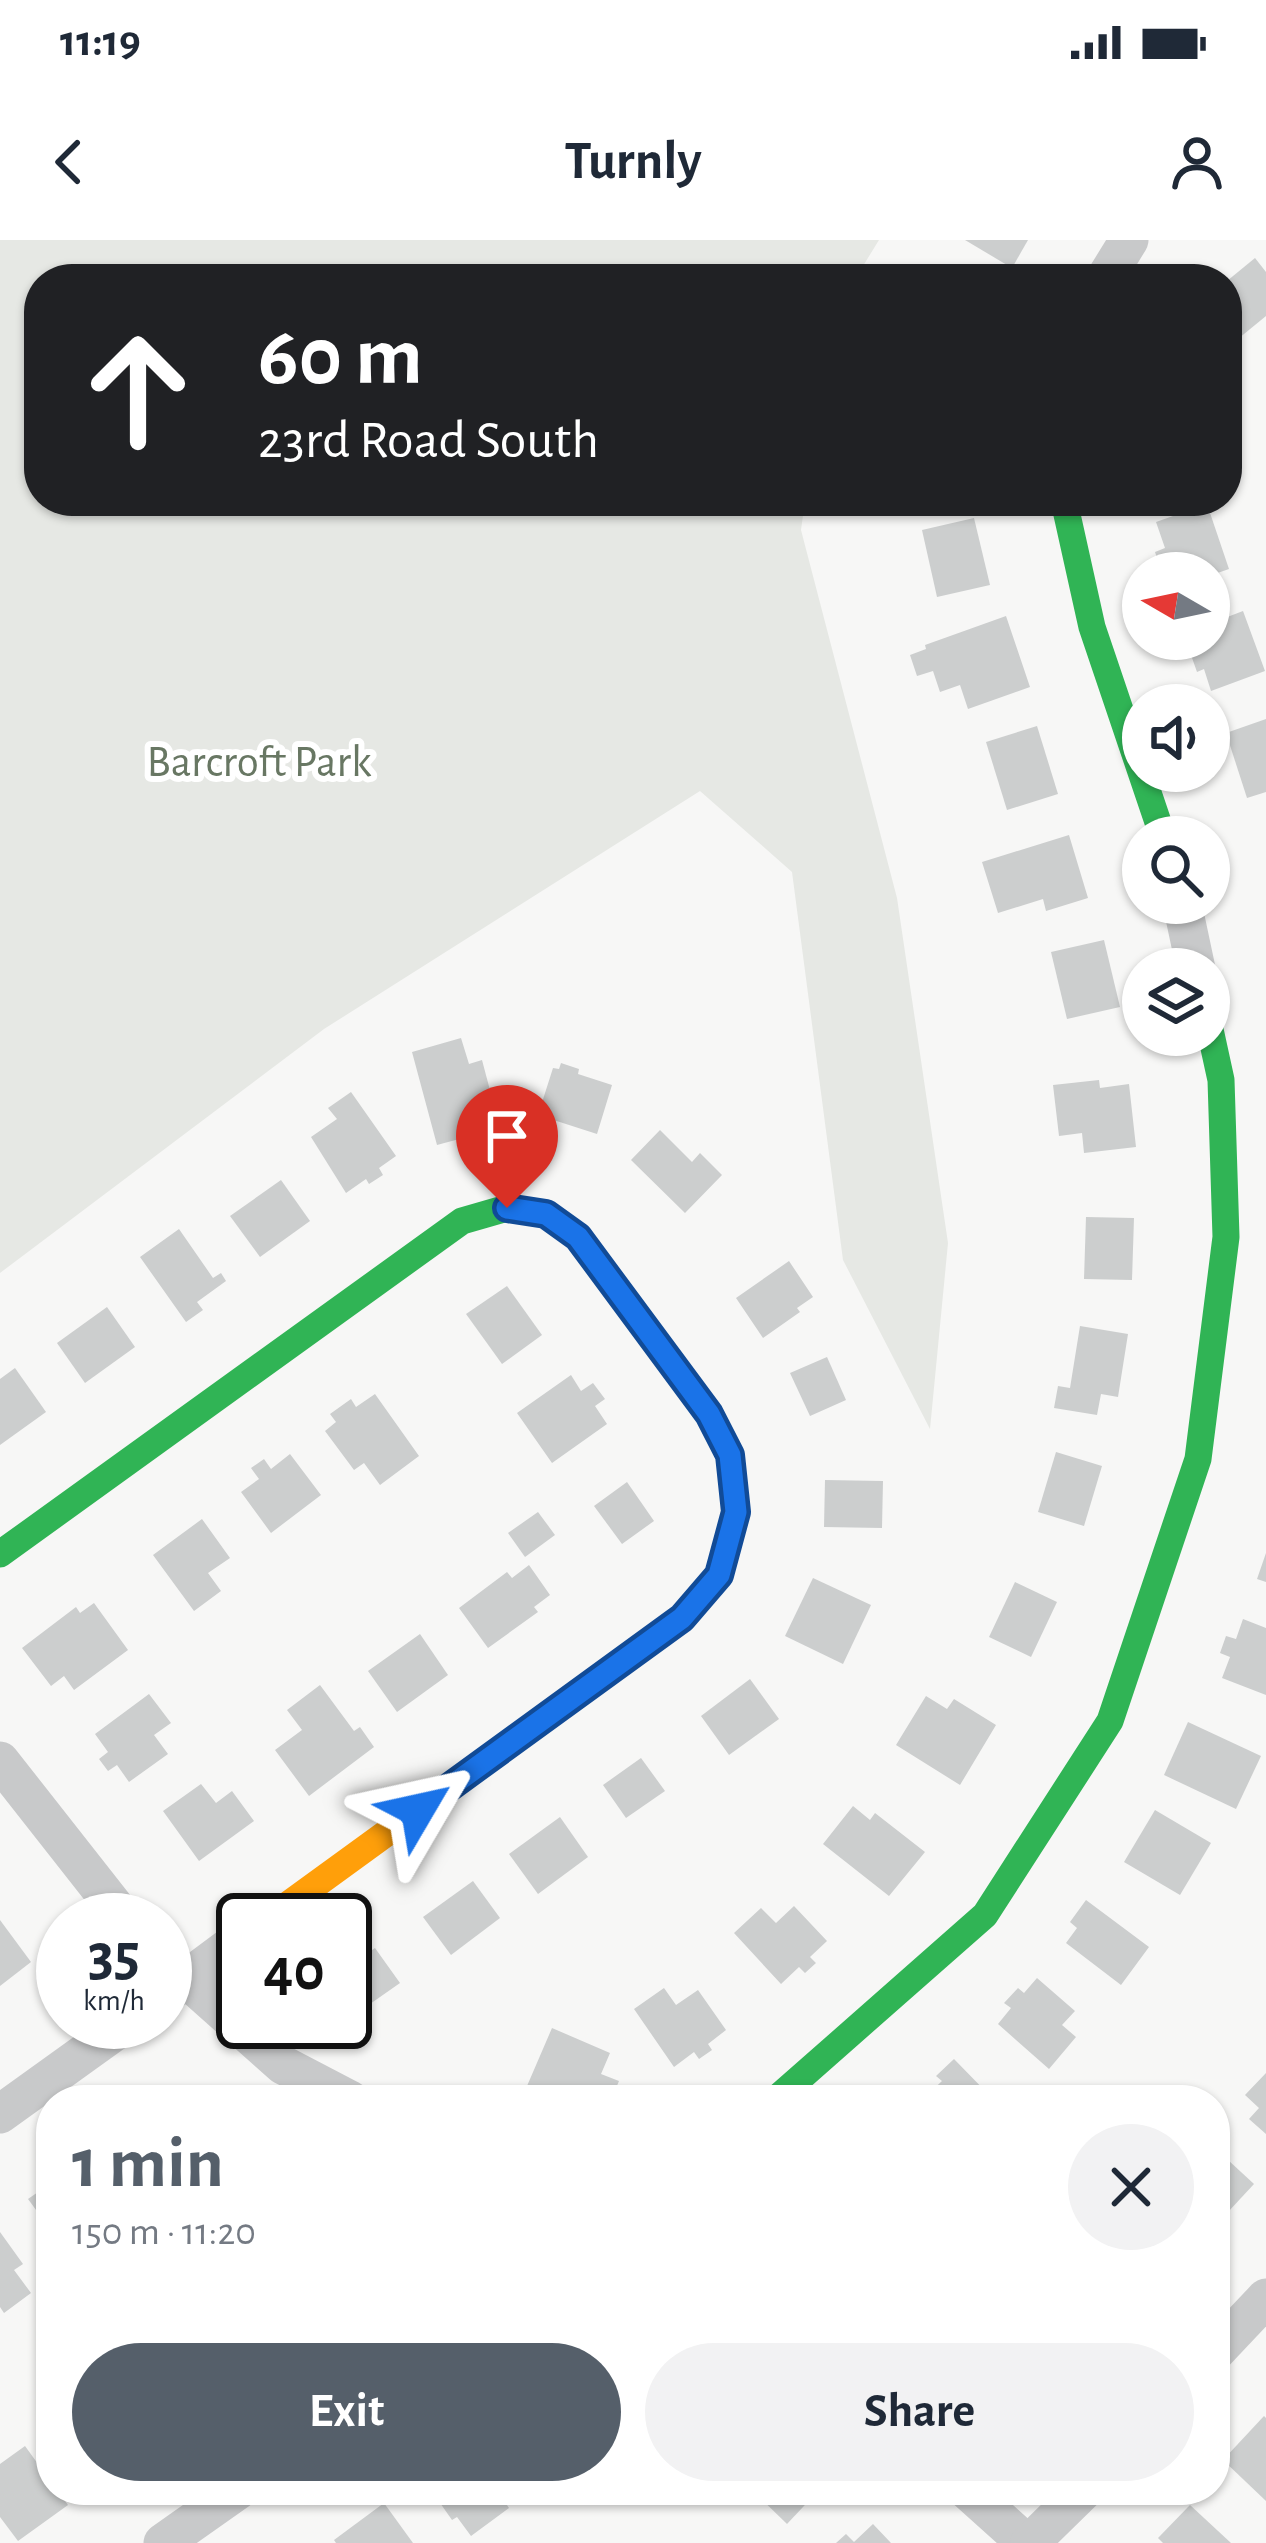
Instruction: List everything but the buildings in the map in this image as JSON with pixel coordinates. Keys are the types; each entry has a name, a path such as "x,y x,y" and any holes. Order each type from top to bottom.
{"street":[{"path":"1067,516 1092,627 1156,816"},
{"path":"792,2085 985,1915 1110,1721 1198,1460 1226,1237 1221,1080 1216,1056"},
{"path":"0,1554 462,1221 507,1208 546,1214 578,1237 709,1414 730,1455 736,1512 719,1575 682,1618 304,1893"},
{"path":"0,1761 100,1893"},
{"path":"192,1994 283,2065 321,2085"},
{"path":"40,2085 90,2049"},
{"path":"0,2114 36,2088"},
{"path":"1230,2336 1266,2298"},
{"path":"163,2543 217,2505"},
{"path":"984,2505 1028,2543 1068,2505"}],"green space":[{"name":"Barcroft Park","path":"0,240 879,240 864,264 24,264 24,516 803,516 801,530 897,898 948,1243 930,1429 843,1260 792,872 700,791 324,1029 0,1273"}],"traffic: fast":[{"path":"1067,516 1092,627 1156,816"},
{"path":"792,2085 985,1915 1110,1721 1198,1459 1226,1237 1221,1080 1216,1056"},
{"path":"0,1554 462,1221 507,1208 546,1214 578,1237 709,1415 730,1455 736,1512 719,1575 682,1618 542,1720"}],"traffic: slow":[{"path":"304,1893 542,1720"}],"route":[{"path":"418,1810 682,1618 719,1575 736,1512 730,1455 709,1414 578,1237 546,1214 507,1208"}]}
